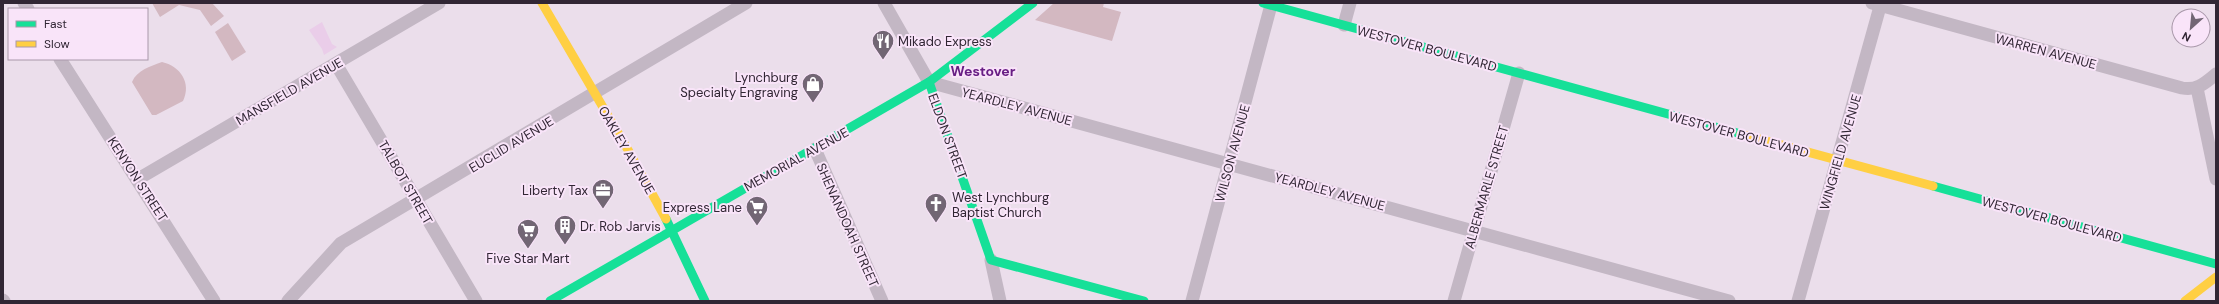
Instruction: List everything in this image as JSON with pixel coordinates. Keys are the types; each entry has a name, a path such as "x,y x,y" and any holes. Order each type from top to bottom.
{"street":[{"name":"MANSFIELD AVENUE","path":"138,179 439,3"},
{"name":"OAKLEY AVENUE","path":"542,3 671,229 705,301"},
{"name":"EUCLID AVENUE","path":"288,301 341,243 595,94 746,3"},
{"name":"ELDON STREET","path":"884,3 929,82 991,260 1000,301"},
{"name":"MEMORIAL AVENUE","path":"550,301 671,229 815,149 929,82 1033,3"},
{"path":"1344,25 1350,3"},
{"name":"WESTOVER BOULEVARD","path":"1267,4 2216,264"},
{"name":"WILSON AVENUE","path":"1192,301 1229,163 1267,4"},
{"name":"WARREN AVENUE","path":"1877,4 2182,88 2191,90 2197,88"},
{"name":"WINGFIELD AVENUE","path":"1798,301 1837,160 1877,4"},
{"name":"KENYON STREET","path":"61,60 138,179 214,301"},
{"name":"TALBOT STREET","path":"336,64 476,301"},
{"name":"ALBERMARLE STREET","path":"1454,301 1519,73"},
{"path":"2216,74 2197,88 2216,179"},
{"name":"YEARDLEY AVENUE","path":"929,82 1729,301"},
{"name":"SHENANDOAH STREET","path":"815,149 882,301"},
{"path":"991,260 1144,301"},
{"path":"2184,301 2216,277"}],"shaded area":[{"path":"152,3 212,3 224,16 211,26 200,10 179,5 160,17"},
{"path":"1054,3 1104,3 1103,7 1121,12 1112,41 1035,20"},
{"path":"322,22 332,44 337,47 324,55 322,49 309,30"},
{"path":"228,23 246,52 232,61 215,32"},
{"path":"162,62 174,67 183,76 186,88 185,94 183,101 156,115 152,115 132,82 141,71"}],"traffic: fast":[{"path":"550,301 929,82 1033,3"},
{"path":"1263,3 1741,134"},
{"path":"929,82 991,260 1144,301"},
{"path":"1933,186 2216,264"},
{"path":"666,219 705,301"}],"traffic: slow":[{"path":"542,3 628,150 666,219"},
{"path":"1741,134 1933,186"},
{"path":"2185,301 2216,277"}],"place":[{"name":"Mikado Express","path":"883,60"},
{"name":"Lynchburg Specialty Engraving","path":"813,104"},
{"name":"Liberty Tax","path":"603,210"},
{"name":"West Lynchburg Baptist Church","path":"936,224"},
{"name":"Express Lane","path":"757,226"},
{"name":"Dr. Rob Jarvis","path":"565,246"},
{"name":"Five Star Mart","path":"528,250"}],"district":[{"name":"Westover","path":"983,71"}]}
